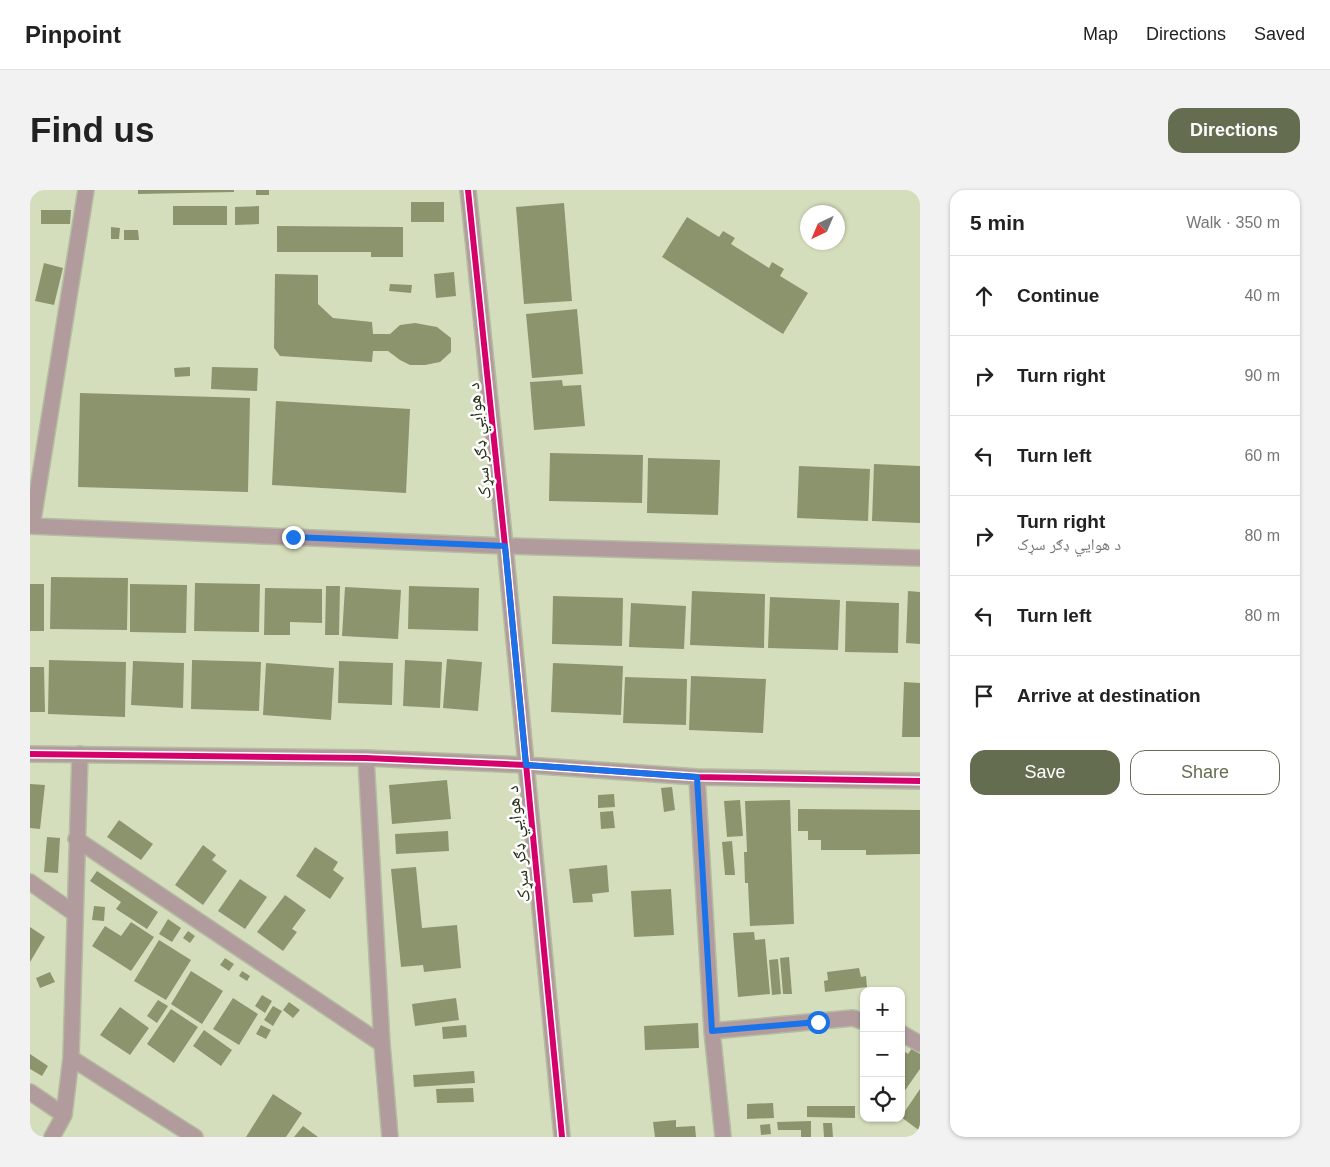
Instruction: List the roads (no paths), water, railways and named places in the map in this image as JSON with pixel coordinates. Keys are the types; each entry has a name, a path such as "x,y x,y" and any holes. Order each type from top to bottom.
{"street":[{"path":"86,190 31,526 505,546 920,558"},
{"name":"د هوايي ډګر سړک","path":"468,190 505,546 562,1137"},
{"path":"30,754 366,758 526,765 697,777 920,780"},
{"path":"52,1137 64,1115 71,1058 80,754"},
{"path":"366,758 382,1044 390,1137"},
{"path":"697,777 712,1031 722,1137"},
{"path":"76,839 382,1044"},
{"path":"30,882 74,913"},
{"path":"712,1031 853,1018 860,1021"},
{"path":"905,1035 920,1044"},
{"path":"71,1058 194,1137"},
{"path":"30,1092 64,1115"}]}
